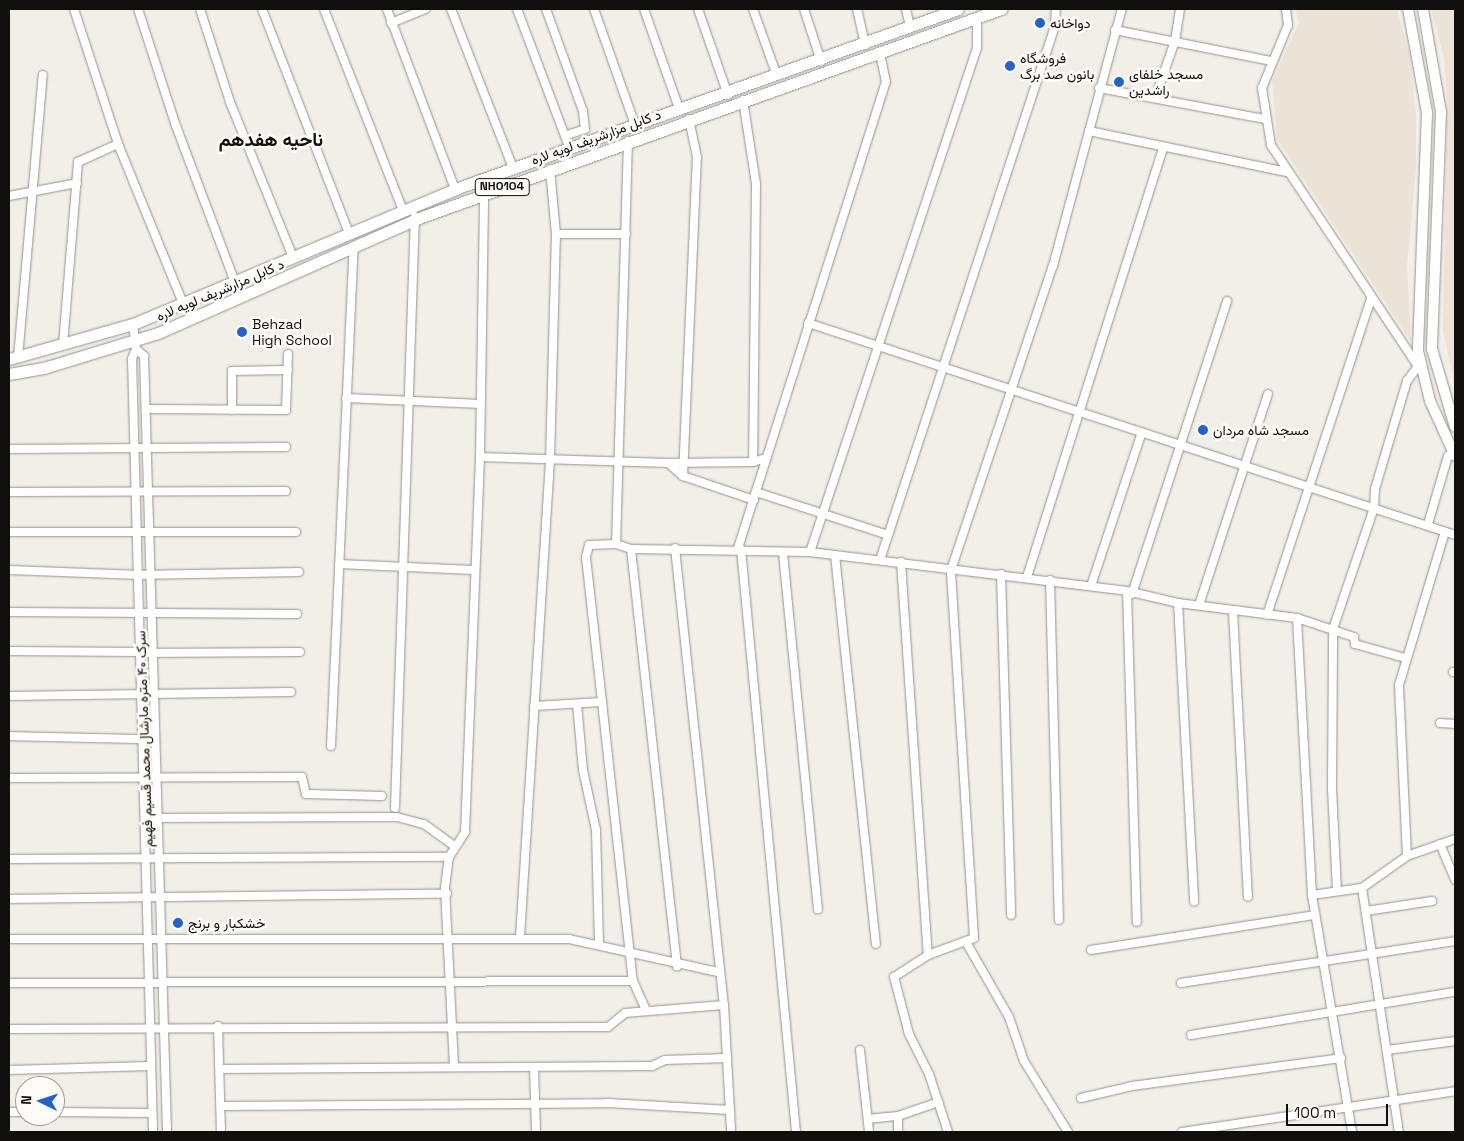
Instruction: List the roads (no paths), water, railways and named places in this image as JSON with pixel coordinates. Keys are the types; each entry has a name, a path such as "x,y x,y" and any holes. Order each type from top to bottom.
{"highway":[{"name":"د کابل مزارشریف لویه لاره","path":"9,374 44,368 134,344 158,332 354,249 416,219 628,141 728,95 958,9"},
{"name":"د کابل مزارشریف لویه لاره","path":"13,359 132,324 455,188 635,126 743,100 1001,9"}],"main road":[{"path":"1408,9 1427,113 1418,316 1419,368 1438,423 1452,456"},
{"path":"1423,9 1441,112 1432,349 1455,426"}],"street":[{"path":"74,9 118,144 182,303"},
{"path":"138,9 176,126 235,282"},
{"path":"200,9 230,102 293,257"},
{"path":"262,9 349,233"},
{"path":"324,9 408,209 416,219 406,566 395,808"},
{"path":"387,9 455,188"},
{"path":"392,23 426,9"},
{"path":"451,9 513,168"},
{"path":"517,9 570,149"},
{"path":"546,9 583,110 585,129 565,136"},
{"path":"594,9 635,126"},
{"path":"644,9 684,115 697,157 683,476"},
{"path":"698,9 728,95"},
{"path":"753,9 777,76"},
{"path":"804,9 821,61"},
{"path":"857,9 865,45"},
{"path":"906,9 910,26"},
{"path":"880,560 1055,26 1056,9"},
{"path":"948,1132 939,1102 909,1034 894,982 897,972 928,954 974,938 951,570 1053,266 1099,88 1122,9"},
{"path":"1155,98 1175,41 1180,9"},
{"path":"1286,9 1288,25 1262,88 1265,119 1271,145 1287,172 1419,368 1404,390 1376,488 1374,508 1333,629 1332,787 1338,891"},
{"path":"810,552 977,48 977,18"},
{"path":"1115,30 1272,61"},
{"path":"796,1132 739,548 808,323 886,82 880,53"},
{"path":"13,359 43,75"},
{"path":"1099,88 1265,119"},
{"path":"743,100 756,184 753,462"},
{"path":"1089,131 1163,150 1287,172"},
{"path":"616,544 621,464 628,141"},
{"path":"63,345 77,183 81,159 118,144"},
{"path":"1027,578 1077,410 1163,150"},
{"path":"520,937 550,461 556,234 550,169"},
{"path":"9,196 77,183"},
{"path":"454,1066 455,1025 450,982 450,936 447,894 449,857 454,846 465,832 473,570 480,456 484,194"},
{"path":"556,234 626,234"},
{"path":"331,746 354,249"},
{"path":"1267,615 1313,486 1371,298"},
{"path":"1137,922 1130,593 1178,443 1227,301"},
{"path":"808,323 1313,486 1374,508 1428,524 1455,535"},
{"name":"سرک ۴۰ متره مارشال محمد قسیم فهیم","path":"132,324 153,1132"},
{"name":"سرک ۴۰ متره مارشال محمد قسیم فهیم","path":"134,344 144,356 163,942 167,1132"},
{"path":"146,409 286,410 288,354"},
{"path":"232,410 232,371 288,370"},
{"path":"1199,605 1268,394"},
{"path":"346,398 481,404"},
{"path":"1091,586 1142,432"},
{"path":"9,449 286,447"},
{"path":"480,456 621,464 684,461 753,462 766,458"},
{"path":"1428,524 1452,456"},
{"path":"668,463 683,476 888,535"},
{"path":"9,492 137,490 286,491"},
{"path":"9,532 138,534 296,532"},
{"path":"1407,856 1399,685 1405,658 1445,532"},
{"path":"646,1010 633,981 632,950 586,557 588,545 616,544 631,549 739,548 783,553 810,552 951,570 1050,580 1130,593 1178,604 1199,605 1233,612 1297,618 1354,637 1355,644 1405,658"},
{"path":"675,548 718,972 724,1005 731,1132"},
{"path":"631,549 677,966"},
{"path":"783,553 818,909"},
{"path":"835,555 876,944"},
{"path":"900,562 928,954"},
{"path":"339,564 473,570"},
{"path":"9,570 139,575 299,572"},
{"path":"1001,574 1011,915"},
{"path":"1050,580 1059,920"},
{"path":"1178,604 1194,902"},
{"path":"9,612 140,611 297,614"},
{"path":"1233,612 1248,897"},
{"path":"1297,618 1312,895 1326,962 1352,1132"},
{"path":"9,651 154,653 300,652"},
{"path":"9,696 291,692"},
{"path":"534,706 602,702"},
{"path":"577,704 583,770 596,830 599,944"},
{"path":"1440,723 1455,724"},
{"path":"9,736 143,739"},
{"path":"9,778 157,779 302,777 306,794 382,796"},
{"path":"145,818 397,817 424,824 454,846"},
{"path":"1312,895 1362,888 1407,856 1455,839"},
{"path":"1440,844 1455,880"},
{"path":"9,859 449,857"},
{"path":"1362,888 1399,1132"},
{"path":"9,898 161,899 447,894"},
{"path":"1366,911 1432,902"},
{"path":"1091,950 1315,916"},
{"path":"9,939 163,942 450,936 520,937 599,944 632,950 677,966 718,972"},
{"path":"1180,983 1455,941"},
{"path":"966,942 1010,1018 1024,1061 1068,1132"},
{"path":"9,983 164,985 633,981"},
{"path":"1191,1035 1334,1010 1455,992"},
{"path":"9,1029 150,1026 455,1025 608,1027 625,1013 724,1005"},
{"path":"218,1026 221,1069 221,1132"},
{"path":"1387,1050 1455,1041"},
{"path":"860,1050 870,1132"},
{"path":"221,1069 652,1066 665,1060 727,1058"},
{"path":"1081,1098 1132,1086 1341,1058"},
{"path":"9,1070 151,1066"},
{"path":"534,1066 536,1132"},
{"path":"1182,1132 1455,1091"},
{"path":"868,1119 898,1116 939,1102"},
{"path":"221,1106 535,1106 608,1103 730,1110"},
{"path":"65,1112 152,1113"},
{"path":"898,1116 898,1132"}],"place":[{"name":"دواخانه","path":"1040,23"},
{"name":"فروشگاه بانون صد برگ","path":"1010,66"},
{"name":"مسجد خلفای راشدین","path":"1119,82"},
{"name":"Behzad High School","path":"242,332"},
{"name":"مسجد شاه مردان","path":"1203,430"},
{"name":"خشکبار و برنج","path":"178,923"}],"district":[{"name":"ناحیه هفدهم","path":"271,140"}]}
